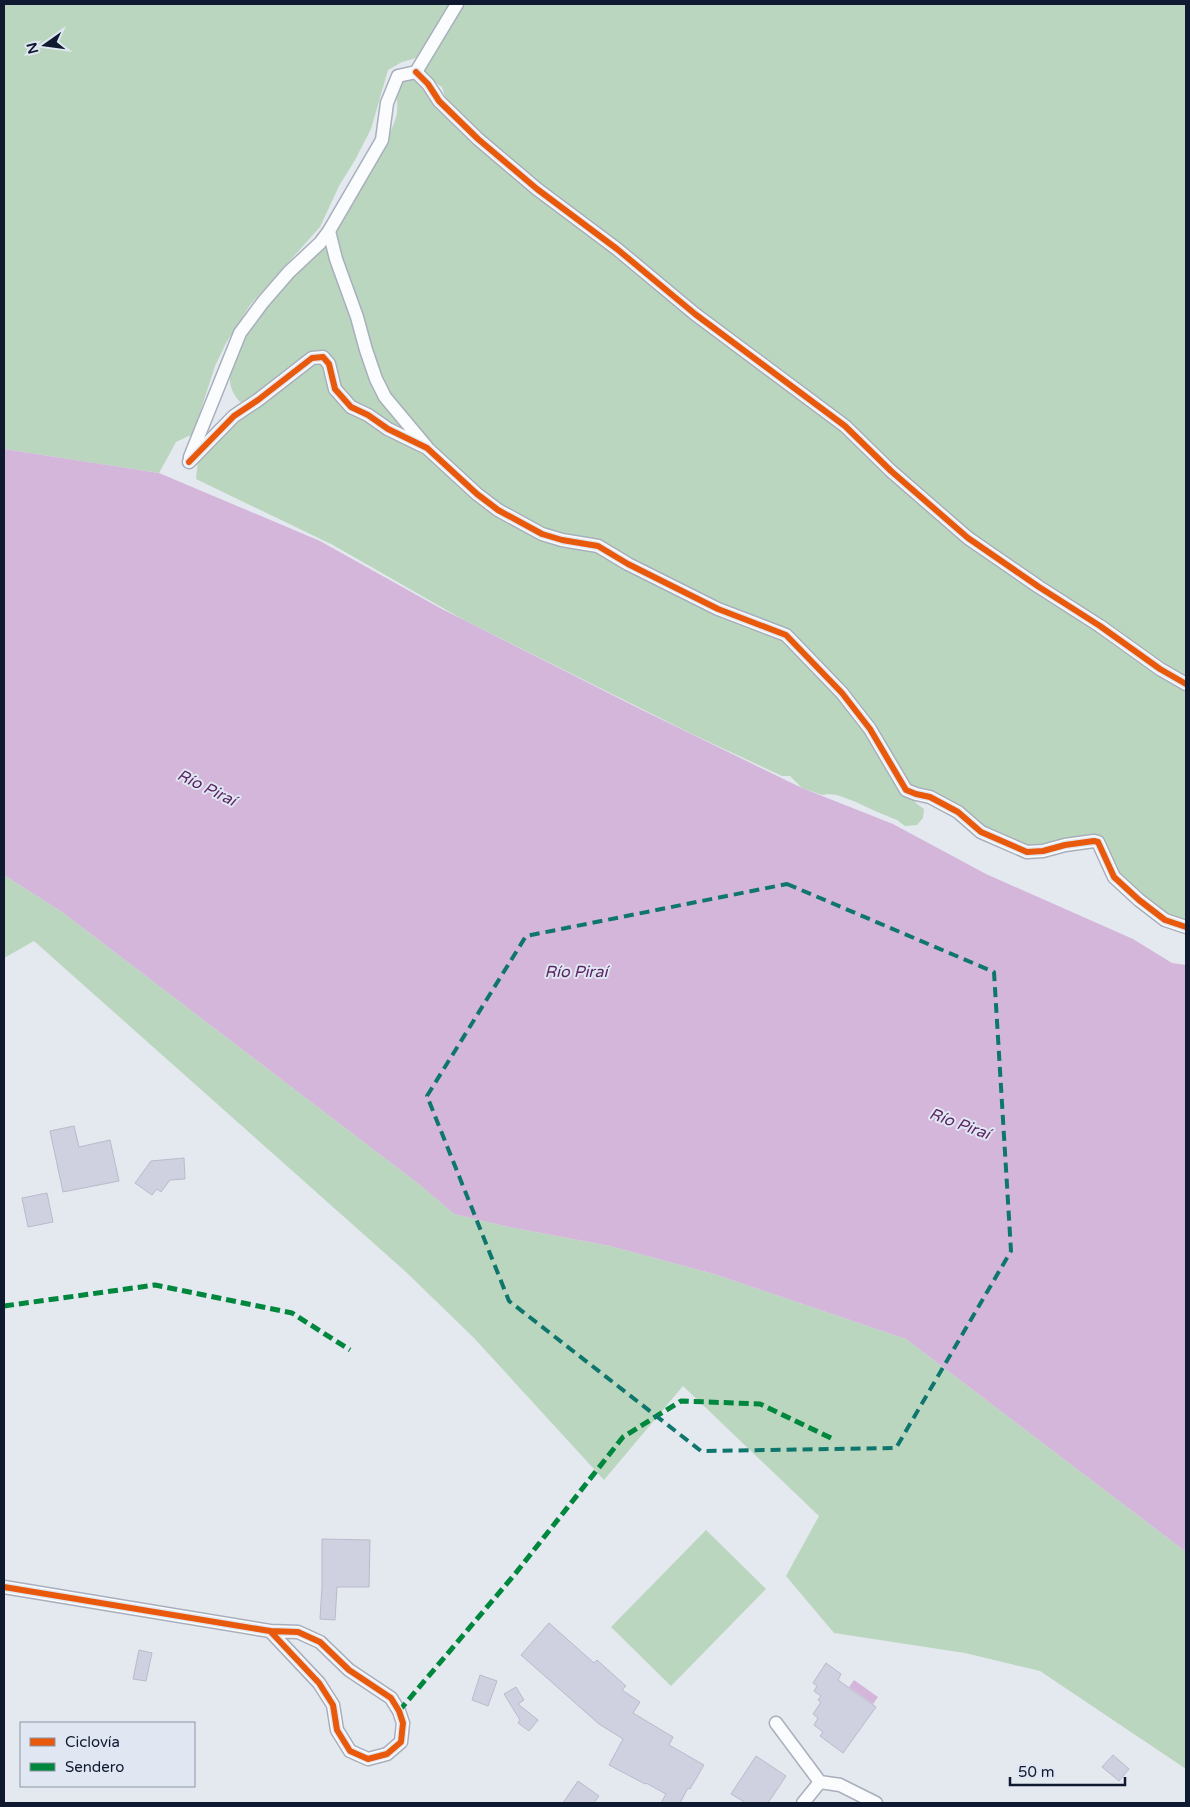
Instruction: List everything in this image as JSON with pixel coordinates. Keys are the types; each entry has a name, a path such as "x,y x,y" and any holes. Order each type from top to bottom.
{"street":[{"path":"427,448 388,429 368,415 351,407 335,390 329,364 323,358 312,358 234,416 189,462 240,333 263,302 284,278 320,243 329,231 382,140 388,103 398,76 416,72 457,4"},
{"path":"416,72 428,84 439,101 478,139 537,189 617,249 695,314 845,426 891,471 968,538 1100,626 1160,669 1186,684"},
{"path":"329,231 336,259 358,317 366,350 376,379 385,397 427,448 478,494 498,510 535,530 562,540 598,546 628,564 718,609 786,635 848,700 870,729 906,790 930,797 958,812 981,832 1027,852 1043,851 1065,844 1098,842 1114,877 1165,920 1186,927"},
{"path":"4,1587 270,1631 298,1632 320,1642 349,1670 390,1698 399,1711 403,1723 401,1742 387,1754 368,1759 350,1751 337,1730 333,1705 319,1683 270,1631"},
{"path":"776,1723 820,1782 840,1785 876,1803"},
{"path":"803,1803 820,1782"}],"highlighted area":[{"path":"787,884 994,972 1011,1251 896,1448 701,1451 509,1301 427,1096 526,936"}],"green space":[{"path":"4,4 450,4 416,58 402,62 388,70 371,129 339,186 320,227 250,305 226,343 215,366 193,434 176,442 159,473 4,449"},
{"path":"461,4 1186,4 1186,679 1150,656 1124,635 1032,577 967,530 702,313 537,183 495,147 446,100 442,87 423,71"},
{"path":"418,80 435,101 844,431 875,460 1120,646 1186,690 1186,922 1167,917 1118,875 1105,841 1097,837 1029,847 996,835 911,787 806,648 581,537 545,532 512,515 433,449 387,394 336,248 335,230 394,124 397,113 399,86 401,82"},
{"path":"327,242 366,359 416,436 383,423 341,392 325,354 247,402 240,402 234,394 230,376 231,367 238,349 256,317 278,291"},
{"path":"322,360 334,389 558,546 595,550 784,638 852,713 908,795 924,809 923,818 917,825 905,826 897,820 856,802 837,795 822,795 802,788 790,776 782,776 692,734 462,619 333,545 196,479 198,459 215,438 291,383 297,373"},
{"path":"4,875 62,912 420,1185 454,1214 509,1227 610,1246 714,1274 906,1339 1186,1552 1186,1769 1040,1671 965,1653 834,1633 786,1576 819,1516 683,1386 604,1480 474,1338 406,1272 34,941 4,958"},
{"path":"706,1530 766,1589 671,1686 611,1627"}],"water":[{"name":"Río Piraí","path":"4,449 159,473 320,541 440,608 636,707 802,788 893,824 986,874 1133,939 1172,963 1186,965 1186,1552 906,1339 714,1274 610,1246 509,1227 454,1214 420,1185 62,912 4,875"},
{"path":"854,1680 878,1697 873,1704 849,1687"}],"building":[{"path":"74,1126 79,1147 110,1140 119,1181 63,1192 50,1131"},
{"path":"184,1158 185,1179 170,1180 161,1192 157,1189 152,1195 135,1183 151,1161"},
{"path":"47,1193 53,1222 28,1227 22,1198"},
{"path":"322,1539 370,1540 369,1587 337,1587 335,1620 320,1619"},
{"path":"549,1623 594,1663 597,1660 626,1686 622,1690 640,1702 633,1713 673,1737 669,1745 704,1765 680,1803 661,1803 666,1794 609,1765 623,1739 599,1724 521,1655"},
{"path":"139,1650 152,1653 146,1681 133,1679"},
{"path":"826,1663 841,1674 838,1680 876,1707 843,1753 820,1736 823,1732 814,1725 818,1718 813,1714 821,1702 818,1700 821,1696 814,1691 817,1686 813,1683"},
{"path":"480,1675 497,1681 488,1706 472,1700"},
{"path":"516,1687 524,1700 518,1704 538,1720 529,1731 518,1723 520,1720 504,1694"},
{"path":"1113,1755 1129,1769 1119,1781 1102,1767"},
{"path":"756,1756 786,1776 768,1803 746,1803 731,1794"},
{"path":"578,1781 599,1796 594,1803 563,1803"}],"marked path":[{"path":"4,1306 155,1285 292,1313 350,1350"},
{"path":"399,1711 515,1574 623,1437 681,1401 760,1404 831,1438"}],"cycle path":[{"path":"416,72 428,84 439,101 478,139 537,189 617,249 695,314 845,426 891,471 968,538 1100,626 1160,669 1186,684"},
{"path":"189,462 234,416 312,358 323,357 329,364 335,389 351,407 368,415 388,429 427,448 477,494 498,510 542,534 562,540 598,546 628,564 718,609 786,635 842,693 870,729 906,790 930,797 958,812 981,832 1027,852 1043,851 1065,845 1098,842 1114,877 1165,920 1186,927"},
{"path":"4,1587 270,1631 298,1632 320,1642 349,1670 391,1698 399,1711 403,1723 401,1742 387,1754 368,1759 350,1751 337,1730 333,1705 319,1683 270,1631"}]}
